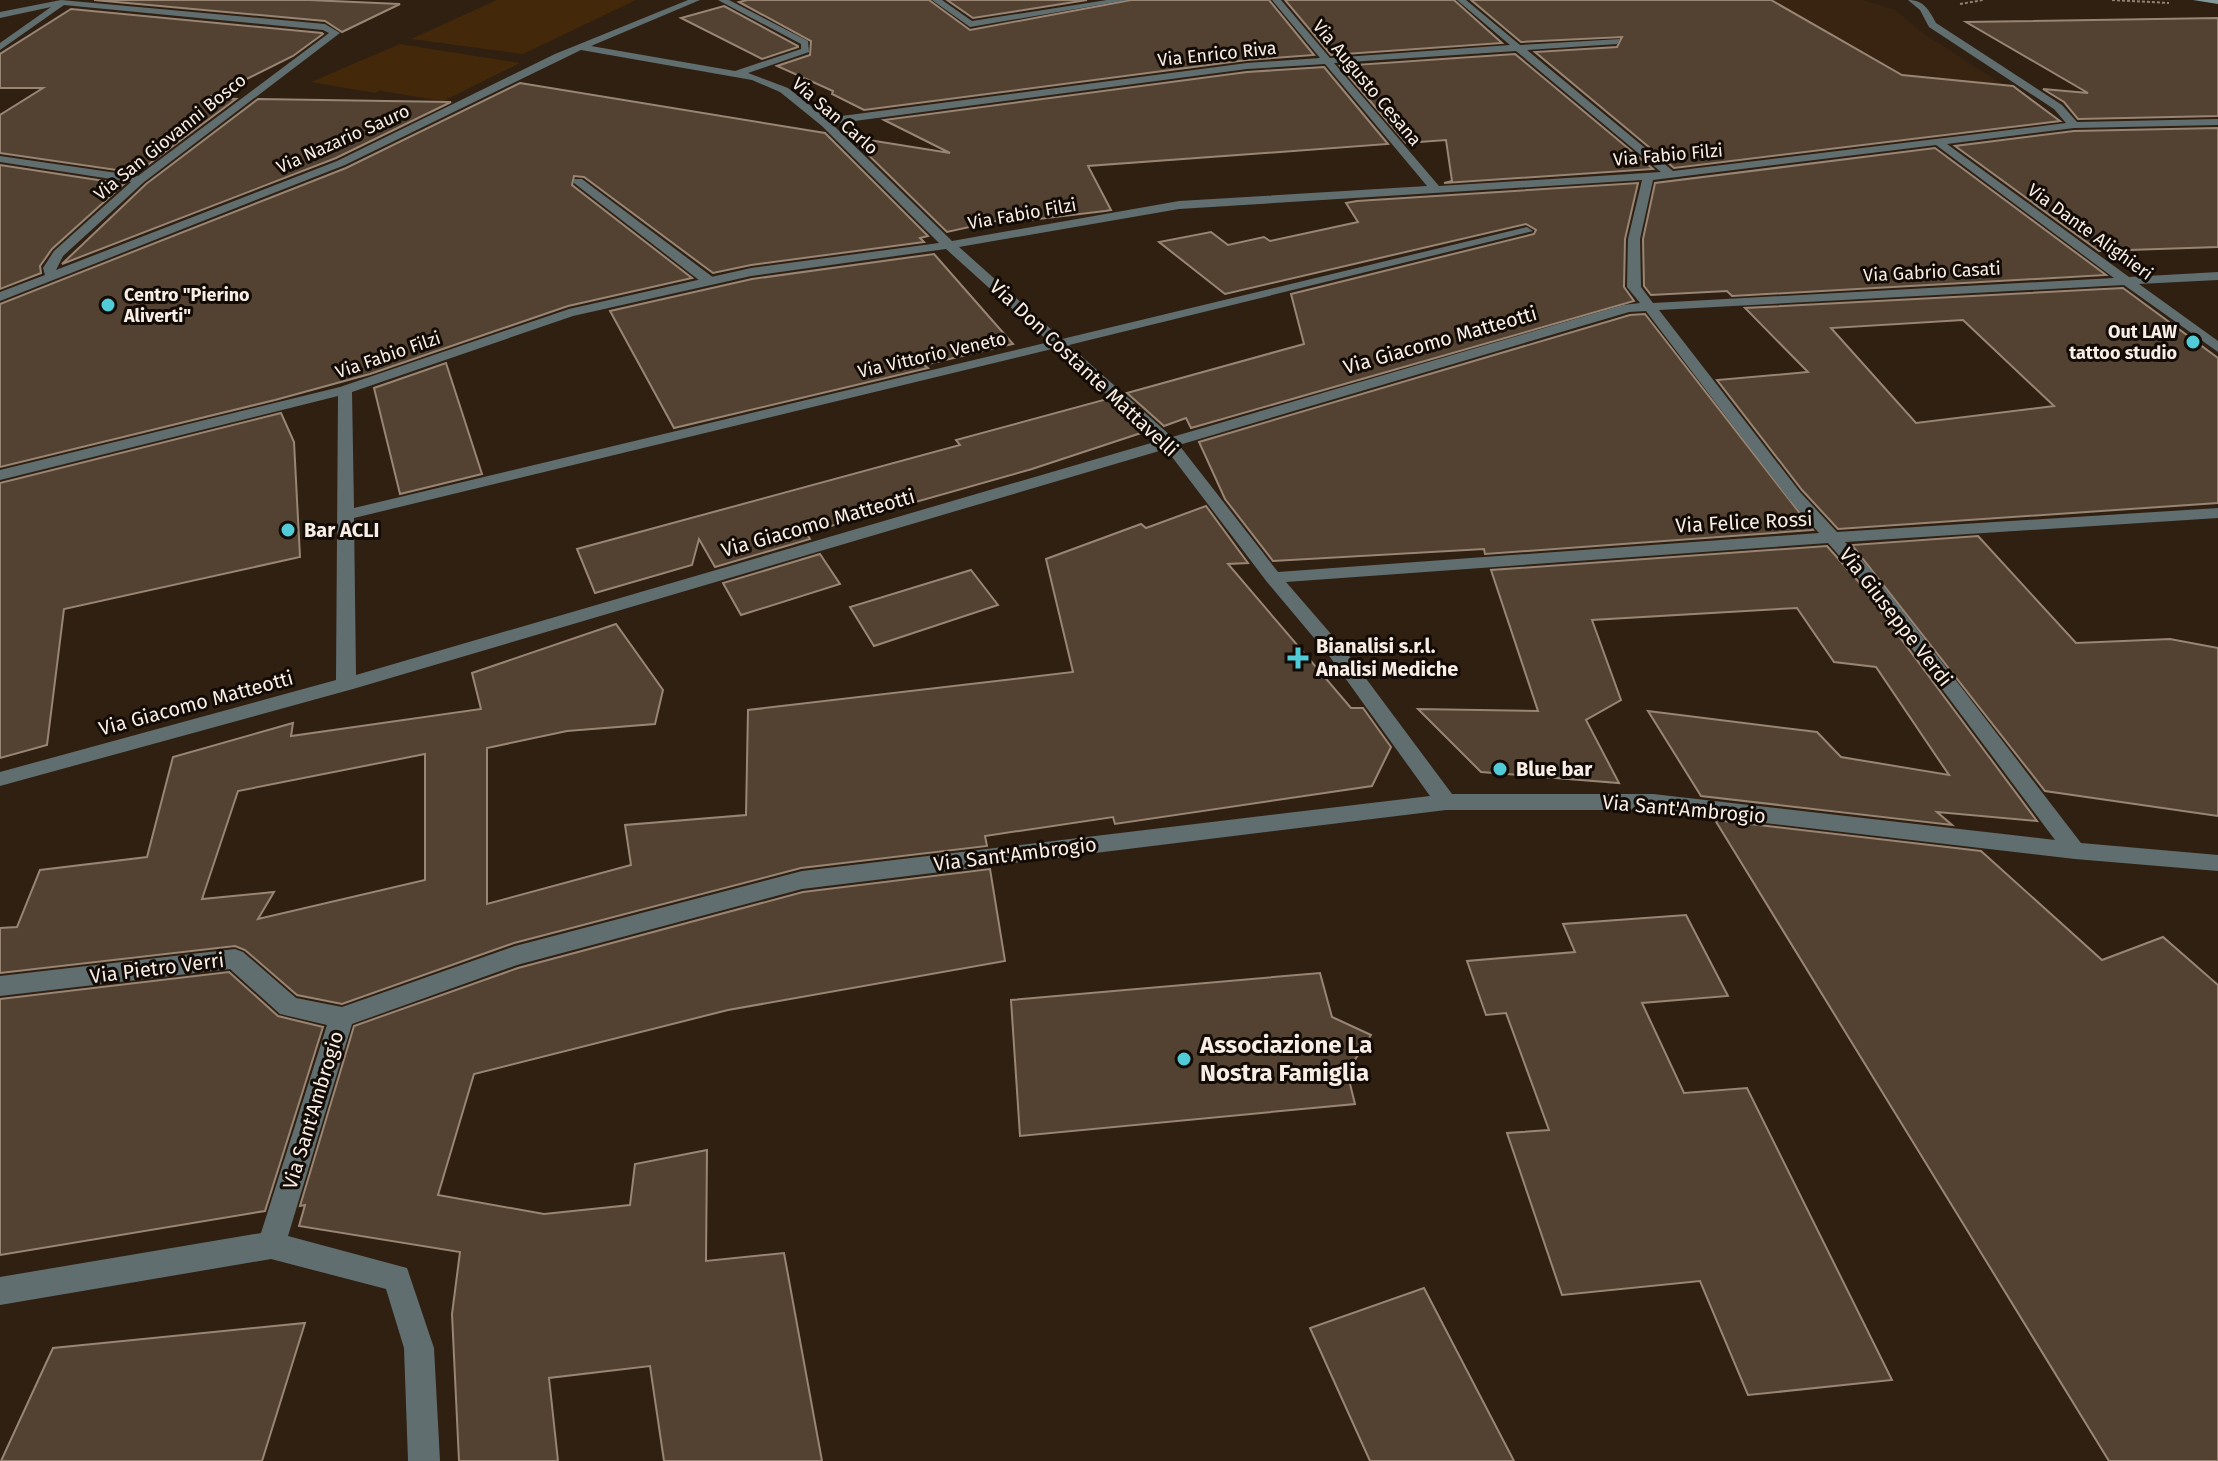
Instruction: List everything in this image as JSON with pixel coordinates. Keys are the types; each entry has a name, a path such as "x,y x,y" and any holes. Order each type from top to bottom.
{"main road":[{"path":"2197,0 2218,1"}],"street":[{"name":"Via Nazario Sauro","path":"0,297 51,274 97,260 341,163 579,47 696,0"},
{"path":"722,0 805,43 806,50 737,73"},
{"path":"936,0 970,24 1124,0"},
{"name":"Via Augusto Cesana","path":"1276,0 1434,187"},
{"path":"1461,0 1671,175"},
{"path":"1912,0 1924,9 1932,25 2058,107 2074,125"},
{"path":"0,15 65,1"},
{"path":"0,47 65,1"},
{"name":"Via San Giovanni Bosco","path":"51,274 49,268 58,254 140,180 246,97 335,33 325,27 65,1"},
{"path":"1924,9 1933,1"},
{"name":"Via Enrico Riva","path":"823,122 1192,72 1617,41"},
{"name":"Via San Carlo","path":"579,47 737,73 784,90 823,122 949,245"},
{"name":"Via Fabio Filzi","path":"0,475 345,390 569,313 751,272 949,245 1179,205 1434,187 1648,177 1940,144 2074,125 2218,122"},
{"name":"Via Dante Alighieri","path":"1940,144 2214,342"},
{"path":"0,159 140,180"},
{"name":"Via Giuseppe Verdi","path":"1648,177 1634,239 1631,269 1634,287 1754,445 1865,574 2075,851"},
{"path":"578,181 709,281"},
{"name":"Via Vittorio Veneto","path":"346,515 1527,231"},
{"name":"Via Don Costante Mattavelli","path":"949,245 1169,442 1273,578 1337,653 1446,802"},
{"name":"Via Gabrio Casati","path":"1647,304 2218,276"},
{"name":"Via Giacomo Matteotti","path":"0,779 346,684 1647,304"},
{"path":"345,390 346,684"},
{"name":"Via Felice Rossi","path":"1273,578 1587,552 1834,540 2218,513"},
{"name":"Via Sant'Ambrogio","path":"271,1245 342,1017 515,956 802,880 1446,802 1653,802 2075,851 2218,863"},
{"name":"Via Pietro Verri","path":"0,986 235,959 289,1007 342,1017"},
{"path":"0,1291 271,1245 397,1278 419,1348 424,1461"}],"shaded area":[{"path":"497,0 636,0 523,54 411,39"},
{"path":"1570,0 1863,0 1895,10 1923,33 2023,98 2031,120"},
{"path":"400,44 520,63 443,101 381,91 383,89 375,93 311,82"}],"building":[{"path":"94,0 309,0 400,4 342,32 325,21"},
{"path":"929,0 970,30 1131,0 1269,0 1314,55 1247,60 864,110 832,94 833,91 777,66 810,55 811,41 739,2"},
{"path":"947,0 1087,0 973,18"},
{"path":"1285,0 1454,0 1502,43 1331,55"},
{"path":"1471,0 1771,0 1902,75 2013,86 2060,121 1674,168 1535,52 1617,47 1622,37 1521,42"},
{"path":"724,6 798,47 762,59 681,18"},
{"path":"71,9 323,34 293,56 208,98 236,99 137,173 0,153 0,115 43,88 0,88 0,54"},
{"path":"2218,18 2218,116 2078,119 2064,102 2043,89 2088,93 1966,22"},
{"path":"1515,54 1653,169 1444,183 1452,181 1446,140 1406,143 1340,66"},
{"path":"1324,67 1388,144 1088,166 1111,210 1105,211 1022,221 1019,216 947,232 850,137 950,153 884,120 1247,72"},
{"path":"520,83 825,133 928,236 920,238 924,242 713,273 584,177 574,176 572,185 692,278 568,306 370,374 275,400 0,467 0,304 346,168"},
{"path":"258,99 451,102 336,158 62,264 146,184"},
{"path":"2218,128 2218,247 2099,251 1955,146 2074,131"},
{"path":"1935,148 2106,275 1732,296 1727,291 1651,295 1644,286 1643,239 1655,183"},
{"path":"0,165 124,184 52,249 40,266 41,273 0,289"},
{"path":"1638,183 1625,239 1624,287 1634,301 1191,428 1186,418 1164,426 1127,393 1304,344 1291,294 1534,234 1536,230 1526,224 1225,294 1159,242 1211,232 1228,245 1264,237 1270,241 1358,222 1346,203 1357,201"},
{"path":"934,254 1013,344 924,365 928,368 674,428 610,311 752,279"},
{"path":"2123,288 2218,358 2218,503 1838,529 1802,490 1717,380 1808,372 1745,308","holes":["1963,320 2054,406 1916,423 1831,328"]},
{"path":"1645,314 1813,530 1485,554 1484,549 1273,561 1225,499 1199,442 1630,315"},
{"path":"446,363 482,474 400,494 374,388"},
{"path":"1107,399 1144,432 1032,469 806,533 810,539 715,567 699,539 692,565 595,593 577,549 960,445 956,440"},
{"path":"281,413 294,442 300,557 64,609 47,745 0,758 0,483"},
{"path":"1206,506 1248,563 1228,564 1351,708 1363,708 1391,747 1372,786 1115,824 1113,817 985,836 987,846 801,868 514,943 342,1004 297,995 245,950 235,946 0,973 0,928 17,927 40,870 147,857 173,757 293,723 291,736 481,709 472,673 616,624 663,690 655,724 567,731 487,748 487,904 631,865 625,825 746,815 748,710 1073,672 1046,559 1141,524 1146,528","holes":["425,754 425,880 258,919 274,892 202,899 238,791"]},
{"path":"1978,536 2076,643 2170,639 2218,648 2218,816 2045,791 1852,545"},
{"path":"1827,546 1857,580 2037,821 1937,812 1952,825 1701,796 1648,711 1817,732 1841,757 1949,775 1876,667 1834,662 1797,608 1592,620 1621,700 1586,720 1619,783 1481,772 1418,709 1538,711 1491,570"},
{"path":"820,554 840,584 741,615 723,583"},
{"path":"971,570 998,605 874,646 850,607"},
{"path":"1715,820 1981,851 2102,960 2163,937 2218,985 2218,1461 2109,1461"},
{"path":"990,869 1005,961 728,1010 474,1074 438,1195 544,1214 630,1205 635,1164 707,1150 706,1261 784,1253 822,1461 664,1461 650,1366 549,1378 558,1461 459,1461 452,1314 460,1252 299,1226 305,1205 300,1206 354,1026 518,968 803,892"},
{"path":"1686,915 1728,996 1642,1003 1684,1093 1747,1088 1892,1380 1748,1395 1700,1281 1562,1295 1507,1133 1549,1130 1506,1013 1486,1015 1467,961 1575,952 1563,924"},
{"path":"229,972 278,1016 323,1027 265,1211 0,1255 0,999"},
{"name":"Associazione La Nostra Famiglia","path":"1320,973 1332,1017 1371,1035 1347,1072 1355,1104 1020,1136 1011,1000"},
{"path":"1424,1288 1514,1461 1370,1461 1310,1328"},
{"path":"305,1323 262,1461 1,1461 53,1348"}],"place":[{"name":"Centro \"Pierino Aliverti\"","path":"108,305"},
{"name":"Out LAW tattoo studio","path":"2193,342"},
{"name":"Bar ACLI","path":"288,530"},
{"name":"Bianalisi s.r.l. Analisi Mediche","path":"1298,658"},
{"name":"Blue bar","path":"1500,769"},
{"name":"Associazione La Nostra Famiglia","path":"1184,1059"}]}
